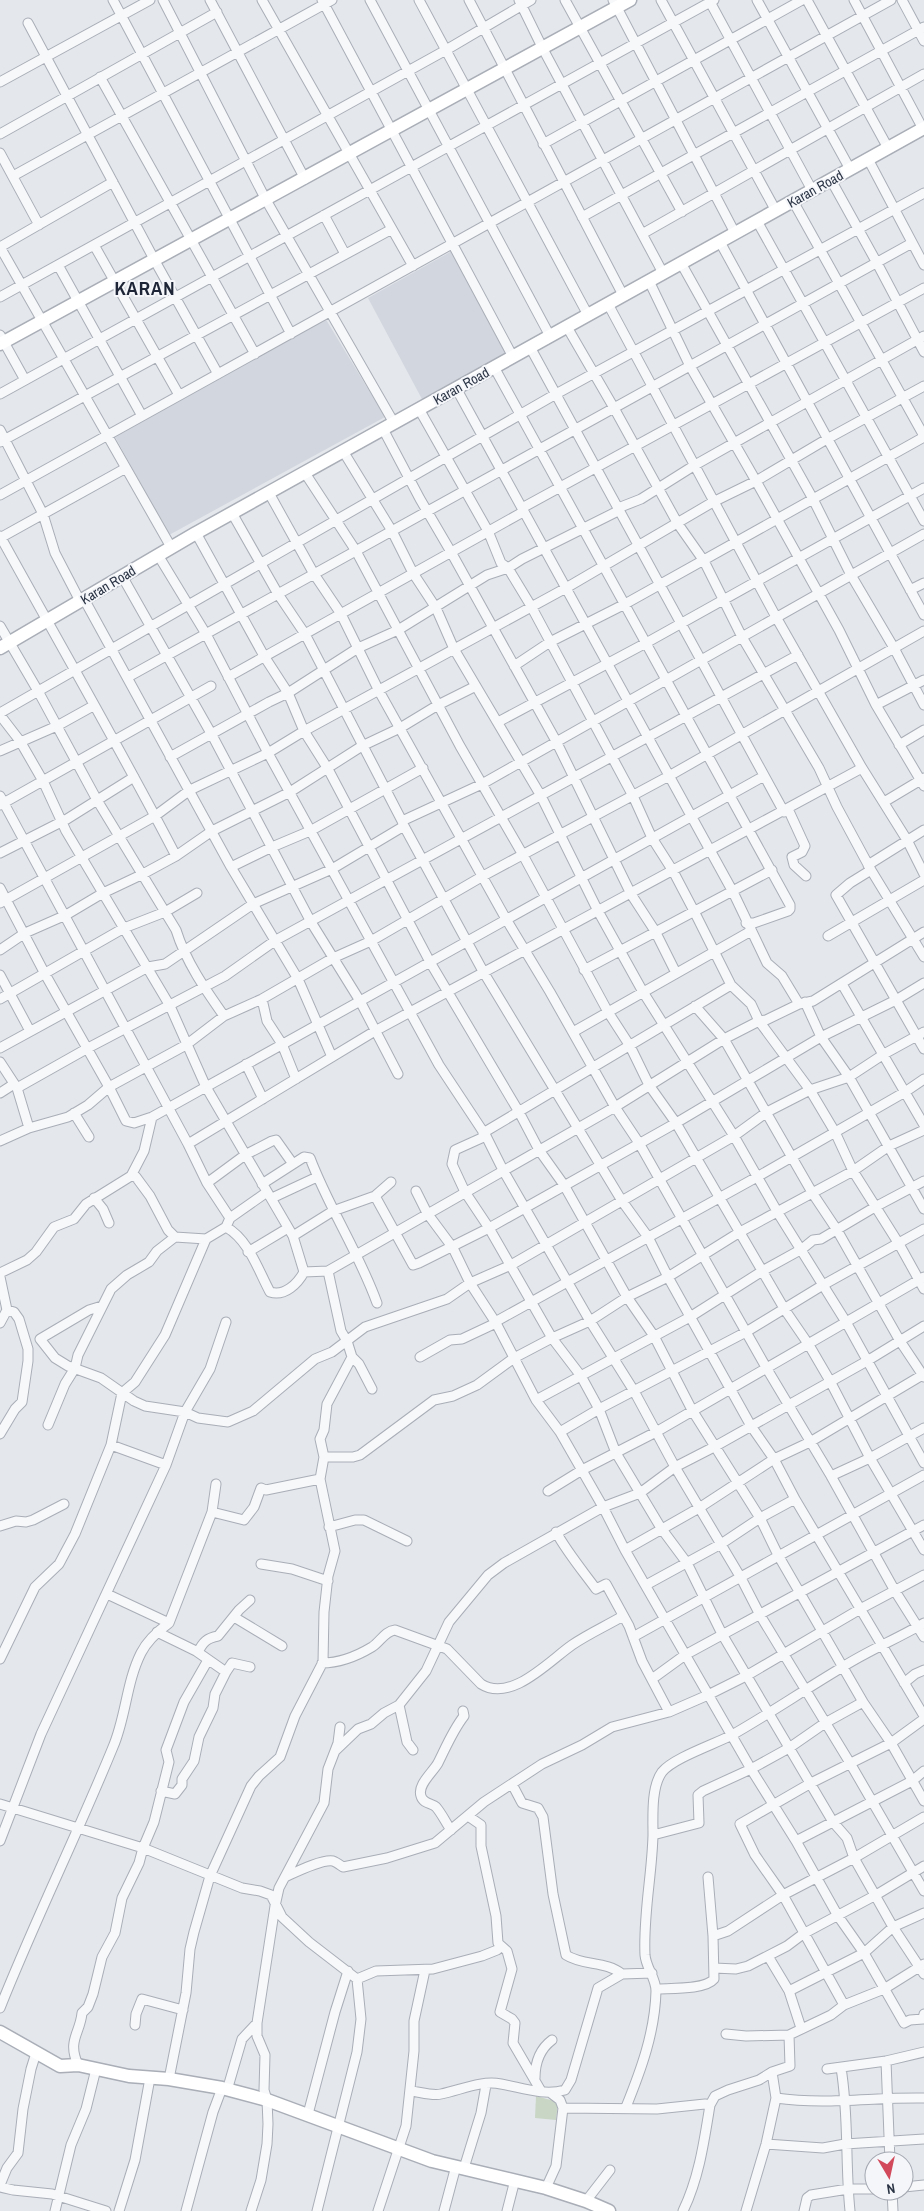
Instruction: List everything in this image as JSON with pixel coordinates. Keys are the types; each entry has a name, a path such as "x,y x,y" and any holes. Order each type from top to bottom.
{"street":[{"path":"113,0 291,334"},
{"path":"0,82 150,0"},
{"path":"163,0 266,200 330,312 389,426 409,477 556,742 631,894 655,931 676,973"},
{"path":"210,0 305,179"},
{"path":"262,0 413,266"},
{"path":"370,0 550,336"},
{"path":"419,0 588,315"},
{"path":"469,0 623,296"},
{"path":"0,297 446,50 484,28 520,2 530,0"},
{"path":"565,0 682,212"},
{"path":"25,380 1,340 78,302 430,111 580,28 615,4 630,0"},
{"path":"661,0 776,211"},
{"path":"757,0 850,169"},
{"path":"543,144 802,0"},
{"path":"807,0 888,148"},
{"path":"854,0 923,128"},
{"path":"0,495 891,0"},
{"path":"902,0 921,28 924,41"},
{"path":"13,176 238,52 326,1 371,91 513,357"},
{"path":"0,394 711,1 789,151 812,190"},
{"path":"520,2 543,49 663,273"},
{"path":"615,4 735,233"},
{"path":"0,134 216,12"},
{"path":"28,23 154,260 218,374"},
{"path":"582,217 921,28"},
{"path":"642,234 924,74"},
{"path":"100,77 255,354"},
{"name":"Karan Road","path":"5,646 171,547 923,128"},
{"path":"0,153 39,225"},
{"path":"868,159 924,264"},
{"path":"831,180 920,338 924,352"},
{"path":"113,182 0,247 171,547"},
{"path":"211,686 43,781 2,801 24,839 44,880 66,915 228,1223 257,1263 270,1292 276,1294 299,1282 304,1272 290,1232 206,1087 170,1006 81,858 66,831 43,781 20,741 0,714 373,497 633,351 924,193"},
{"path":"514,666 550,642 625,604 924,437 793,201"},
{"path":"324,215 345,254"},
{"path":"756,221 924,521"},
{"path":"2,441 392,229"},
{"path":"720,242 924,616"},
{"path":"128,677 912,243"},
{"path":"94,245 179,396"},
{"path":"681,263 813,499 834,538 850,575 894,648 924,705"},
{"path":"58,265 142,416"},
{"path":"649,281 690,366 756,481 899,745 923,781 884,802"},
{"path":"228,677 488,531 560,487 924,288"},
{"path":"608,304 776,618 862,768 907,840 924,874"},
{"path":"567,327 678,524 703,560 742,637 819,768 869,867 924,958"},
{"path":"170,758 288,693 325,671 358,648 398,630 487,575 508,568 616,512 618,508 641,499 695,465 920,338"},
{"path":"530,347 764,776 786,811 804,846 802,852 792,857 794,865 806,876"},
{"path":"494,367 790,905 790,910 754,923 715,951 573,1032"},
{"path":"3,902 155,816 190,790 268,753 566,588 713,502 756,481 827,439 924,386"},
{"path":"456,388 733,892 767,963 782,976 802,1003 821,1037 848,1077 867,1113 889,1146 924,1209"},
{"path":"419,409 466,490 488,531 502,563 508,568 531,606 591,721 633,796 652,838 673,871 694,910 731,985 751,1004 759,1021 810,1090 835,1132 853,1171 922,1278 924,1289"},
{"path":"0,430 2,441 26,480 42,514 55,554 112,648 170,758 190,790 231,867 298,979 316,1025 332,1057"},
{"path":"344,451 373,497 413,573 436,608 454,649 498,722 519,762 541,796 598,911 622,950 643,992 712,1100 778,1213 846,1322 867,1361 888,1394 924,1463"},
{"path":"126,468 0,537 75,669 93,706 176,856"},
{"path":"305,473 356,551 500,818 523,855 562,931 608,1012 630,1046 649,1085 676,1123 718,1197 764,1270 785,1310 809,1345 830,1381 848,1419 924,1550"},
{"path":"498,722 646,643 924,488"},
{"path":"268,493 314,574 341,614 379,691 506,919 615,1107 639,1143 767,1369 875,1551 895,1591 921,1625 924,1637"},
{"path":"232,513 278,594 305,634 422,860 484,973 622,1201 648,1237 668,1277 751,1426 774,1459 795,1499 862,1608 924,1718 891,1743 811,1783 740,1824 755,1855 782,1895 844,2005"},
{"path":"196,533 264,656 288,693 304,732 328,769 350,809 368,848 430,962 519,1112 539,1150 564,1185 627,1296 654,1336 692,1410 760,1518 778,1555 824,1631 863,1702 891,1743 924,1801"},
{"path":"0,1048 148,967 165,964 253,904 332,868 368,848 403,824 441,802 482,784 924,534"},
{"path":"158,555 206,634 310,831 439,1065 485,1135 503,1170 570,1282 590,1321 634,1391 675,1467 741,1578 760,1615 850,1763 924,1891"},
{"path":"122,576 189,699 212,735 311,922 360,1001 398,1074"},
{"path":"910,590 924,583"},
{"path":"0,626 5,646 38,691 97,800 176,930 182,951 204,988 224,1016"},
{"path":"0,1141 29,1128 74,1113 88,1105 109,1087 186,1045 224,1016 262,999 333,958 371,941 483,876 669,776 924,631"},
{"path":"0,1093 204,988 225,976 276,940 798,655"},
{"path":"876,704 924,680"},
{"path":"0,950 25,933 66,915 102,893 176,856 212,831 290,792 362,746 400,728 438,705 476,686"},
{"path":"0,751 57,726 93,706"},
{"path":"899,745 924,730"},
{"path":"231,867 310,831 384,788 423,768"},
{"path":"188,1144 375,1031 786,811 862,768"},
{"path":"0,888 3,902 25,933 45,974 88,1048 126,1121 130,1124 168,1108 764,776"},
{"path":"0,853 62,820 134,777"},
{"path":"924,830 869,867 836,895 896,1000 920,1034 924,1049"},
{"path":"584,970 772,870"},
{"path":"828,936 924,880"},
{"path":"0,999 124,928 165,912 197,893"},
{"path":"304,1272 328,1271 615,1107 724,1039 759,1021 766,1020 802,1003 813,1001 924,932"},
{"path":"0,975 30,1031"},
{"path":"375,1196 413,1265 453,1248 676,1123 821,1037 896,1000 924,983"},
{"path":"842,984 924,1125"},
{"path":"726,2034 746,2036 789,2035 832,2015 844,2005 884,1989 923,1968 894,1927 854,1858 847,1838 833,1822 767,1713 722,1634 705,1596 687,1563 661,1528 616,1453 599,1409 580,1376 552,1338 531,1303 489,1228 465,1192 452,1164 455,1150 485,1135 519,1112 731,985"},
{"path":"262,999 267,1021 282,1044 296,1079"},
{"path":"625,1550 699,1508 774,1459 810,1442 888,1394 924,1375 900,1341 724,1039 695,1006"},
{"path":"102,1306 89,1310 40,1339 55,1358 74,1368 101,1378 145,1406 185,1412 198,1418 228,1422 238,1419 271,1398 315,1359 332,1352 365,1328 447,1299 470,1283 511,1265 586,1223 734,1136 767,1112 810,1090 848,1077 920,1034"},
{"path":"0,1062 15,1086 29,1128"},
{"path":"246,1064 263,1099"},
{"path":"420,1357 450,1340 462,1339 495,1323 570,1282 792,1157 905,1092 924,1079"},
{"path":"74,1113 89,1137"},
{"path":"0,1322 7,1310 0,1275 27,1260 36,1252 54,1227 74,1219 79,1210 94,1198 131,1176 144,1151 152,1116"},
{"path":"324,1457 352,1457 360,1455 434,1400 453,1396 466,1390 514,1358 590,1321 627,1296 668,1277 740,1232 853,1171 889,1146 924,1130"},
{"path":"207,1183 244,1155 276,1140 293,1164"},
{"path":"0,1659 35,1587 59,1564 75,1534 111,1444 122,1393 135,1382 165,1335 206,1239 267,1192 293,1164 308,1157 333,1212 368,1278 377,1303"},
{"path":"131,1176 136,1177 150,1196 168,1230 175,1237 206,1239"},
{"path":"267,1192 317,1177"},
{"path":"536,1400 690,1317 764,1270 802,1249 813,1240 822,1239 875,1207 924,1181"},
{"path":"248,1252 333,1212 375,1196 391,1182"},
{"path":"416,1191 427,1213 453,1248 470,1283 495,1323 536,1400 560,1432 751,1770 772,1806 796,1841 838,1916 864,1953 904,2023 924,2018"},
{"path":"94,1198 103,1209 110,1223"},
{"path":"560,1432 599,1409 673,1372 746,1332 785,1310 823,1285 924,1229"},
{"path":"48,1425 78,1355 96,1322 102,1306 117,1283 149,1262 157,1252 175,1237"},
{"path":"328,1271 341,1331 347,1341 352,1357 359,1364 372,1389"},
{"path":"548,1491 582,1470 656,1432 767,1369 922,1278"},
{"path":"0,1434 15,1409 22,1402 28,1361 28,1349 19,1318 14,1312 7,1310"},
{"path":"0,1840 41,1734 166,1464 185,1412 210,1369 226,1322"},
{"path":"334,1752 358,1729 371,1724 384,1713 399,1705 426,1671 449,1622 488,1575 504,1563 603,1507 640,1493 675,1467 867,1361 924,1326"},
{"path":"169,2079 183,2010 190,1949 210,1876 252,1786 259,1776 280,1757 295,1716 322,1663 322,1626 328,1581 335,1551 320,1479 324,1457 320,1438 324,1430 327,1404 352,1357"},
{"path":"831,1476 870,1458 924,1428"},
{"path":"111,1444 166,1464"},
{"path":"633,1637 741,1578 778,1555 924,1476"},
{"path":"212,1512 244,1520 254,1507 261,1488 266,1490 320,1479"},
{"path":"0,2008 30,1933 80,1828 116,1742 131,1676 142,1651 157,1632 169,1622 212,1512 216,1484"},
{"path":"646,1585 721,1544 760,1518 795,1499"},
{"path":"0,1526 16,1521 26,1522 33,1520 64,1504"},
{"path":"329,1527 355,1520 364,1520 407,1541"},
{"path":"652,1678 685,1655 722,1634 924,1525"},
{"path":"556,1532 566,1550 579,1564 596,1589 606,1584 668,1712"},
{"path":"261,1564 292,1569 328,1581"},
{"path":"285,1877 327,1861 334,1861 344,1867 407,1853 435,1843 484,1802 542,1764 582,1745 612,1727 668,1712 708,1695 746,1676 862,1608 924,1575"},
{"path":"107,1594 169,1622"},
{"path":"196,1651 210,1637 218,1636 250,1600"},
{"path":"322,1663 337,1662 357,1654 373,1646 392,1630 437,1645 452,1653 481,1684 488,1688 500,1690 543,1670 571,1646 623,1616"},
{"path":"234,1617 282,1646"},
{"path":"626,2107 649,2042 656,1988 645,1956 653,1835 652,1815 658,1780 663,1771 675,1762 731,1735 843,1666 921,1625"},
{"path":"157,1632 196,1651 226,1672"},
{"path":"78,2065 73,2047 74,2035 81,2022 82,2013 88,2007 93,1994 102,1957 115,1933 122,1898 154,1822 161,1791 167,1778 169,1762 166,1750 184,1702 208,1660"},
{"path":"161,1791 174,1794 182,1785 182,1779 194,1761 199,1737 213,1708 215,1694 232,1663 250,1667"},
{"path":"904,1683 915,1674 924,1670"},
{"path":"653,1835 699,1823 698,1795 715,1784 751,1770 789,1748 825,1723 863,1702"},
{"path":"399,1705 405,1737 413,1750"},
{"path":"451,1830 434,1805 423,1800 421,1790 426,1778 433,1772 445,1745 464,1716 463,1712"},
{"path":"250,2211 261,2180 267,2144 267,2100 264,2090 265,2055 257,2036 257,2023 275,1906 279,1888 324,1803 328,1769 338,1743 340,1728"},
{"path":"796,1841 912,1781 924,1770"},
{"path":"512,1784 522,1803 538,1808 542,1817 553,1894 566,1954 572,1958 612,1967 622,1974"},
{"path":"0,1804 143,1848 242,1888 271,1895 282,1917 309,1942 357,1979 361,2019 357,2052 343,2109 337,2125 317,2211"},
{"path":"468,1816 481,1825 482,1851 496,1916 498,1943 507,1951 512,1969 500,2012 515,2023 513,2043 540,2090"},
{"path":"713,1936 728,1930 782,1895 854,1858 924,1816"},
{"path":"714,1968 742,1968 768,1956 787,1946 803,1934 924,1866"},
{"path":"656,1988 699,1986 711,1983 714,1979 713,1936 708,1877"},
{"path":"789,1991 864,1953 894,1927 924,1913"},
{"path":"357,1979 376,1971 433,1970 482,1956 498,1950 501,1946"},
{"path":"768,1956 789,1991 801,2028"},
{"path":"378,2211 406,2126 411,2091 414,2021 425,1970"},
{"path":"308,2114 348,1971"},
{"path":"552,2094 565,2090 572,2080 598,1988 622,1974 652,1973"},
{"path":"134,2025 142,1999 183,2010"},
{"path":"222,2088 228,2087 242,2039 257,2023"},
{"path":"0,2032 60,2066 78,2065 129,2076 169,2079 222,2088 267,2100 308,2114 399,2150 546,2188 586,2201 609,2211"},
{"path":"683,2211 697,2174 710,2105 715,2096 790,2066 789,2035"},
{"path":"535,2081 535,2067 543,2047 552,2040"},
{"path":"827,2069 886,2061 924,2052"},
{"path":"36,2053 23,2108 18,2153 7,2168 0,2186 59,2197 96,2206 106,2211"},
{"path":"886,2061 890,2151"},
{"path":"841,2068 846,2101 846,2144 850,2211"},
{"path":"55,2211 71,2145 86,2109 96,2069"},
{"path":"746,2211 766,2144 776,2098 772,2072"},
{"path":"119,2211 135,2160 150,2078"},
{"path":"444,2211 481,2113 486,2084"},
{"path":"411,2091 440,2094 465,2086 500,2084 516,2088 540,2090 552,2094 560,2100 563,2108 556,2166 546,2188"},
{"path":"186,2211 208,2129 222,2088"},
{"path":"776,2098 803,2101 846,2101 889,2097 924,2098"},
{"path":"563,2108 626,2107 657,2109 710,2105"},
{"path":"766,2144 823,2148 846,2144 924,2140"},
{"path":"586,2201 610,2170"},
{"path":"507,2211 515,2180"},
{"path":"804,2211 807,2198 811,2195 848,2189 864,2189"}],"shaded area":[{"path":"452,251 510,354 423,401 368,298"},
{"path":"325,318 385,417 169,535 114,435"}],"green space":[{"path":"536,2096 558,2102 556,2120 535,2118"}],"district":[{"name":"KARAN","path":"145,288"}]}
